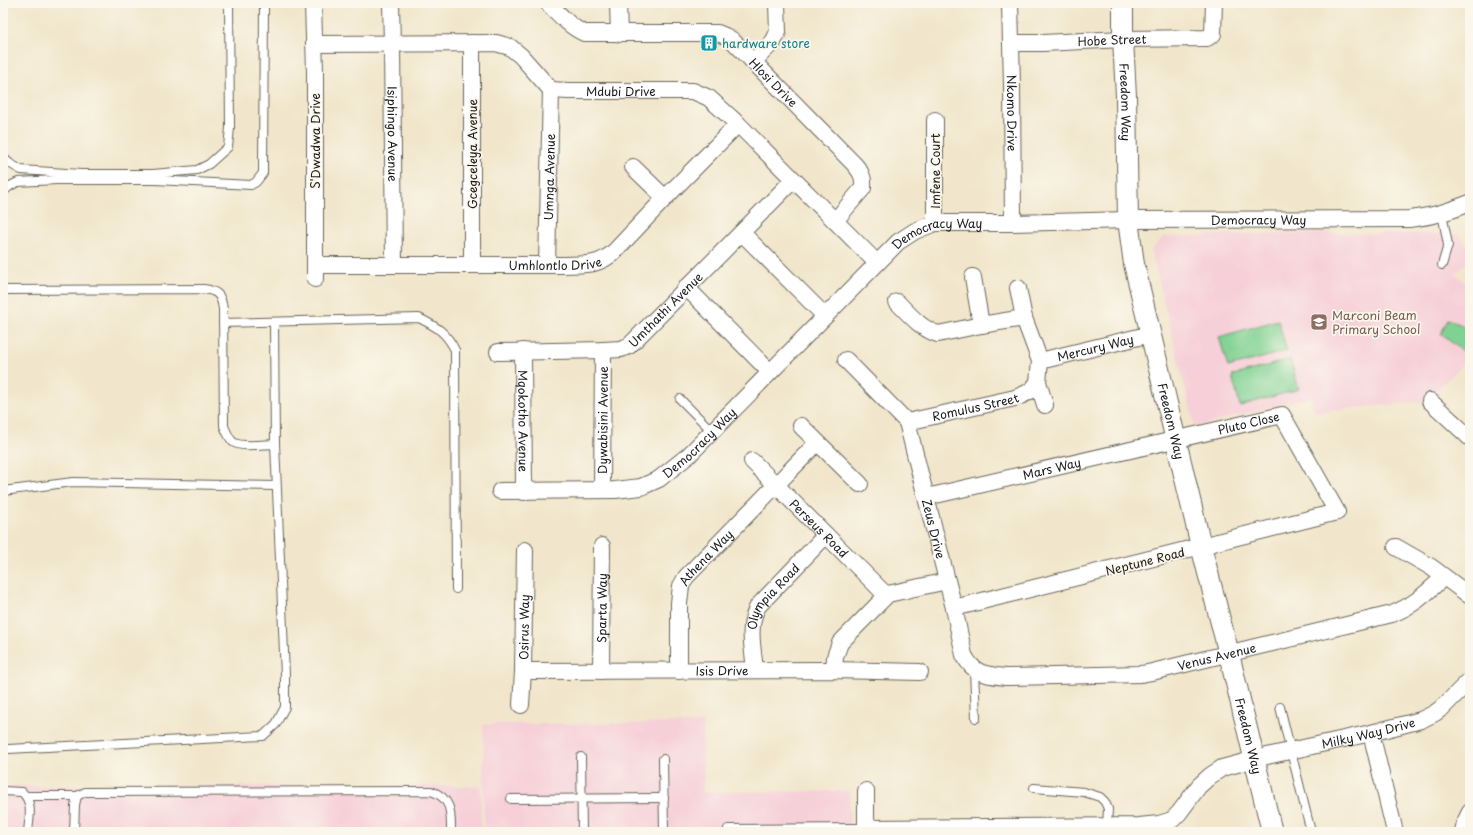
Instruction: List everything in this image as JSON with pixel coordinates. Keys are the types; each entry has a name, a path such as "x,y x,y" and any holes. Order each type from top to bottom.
{"street":[{"name":"S'Dwadwa Drive","path":"313,3 315,272"},
{"name":"Isiphingo Avenue","path":"391,3 394,265"},
{"name":"Hlosi Drive","path":"548,3 563,18 581,32 619,34 718,33 732,40 854,164 862,174 864,182 863,188 835,221"},
{"path":"618,3 619,34"},
{"path":"753,62 773,42 778,32 777,3"},
{"name":"Nkomo Drive","path":"1010,3 1013,223"},
{"name":"Freedom Way","path":"1123,3 1128,220 1134,264 1201,546 1272,832"},
{"name":"Hobe Street","path":"1011,43 1202,38 1212,36 1214,34 1214,3"},
{"name":"Gcegceleya Avenue","path":"472,42 472,265"},
{"path":"314,44 496,43 510,47 521,56 551,90"},
{"name":"Mdubi Drive","path":"551,90 693,91 709,98 738,124 877,263"},
{"name":"Umnga Avenue","path":"546,265 551,90"},
{"name":"Imfene Court","path":"935,120 935,223"},
{"name":"Umhlontlo Drive","path":"315,272 394,265 546,265 589,264 601,262 607,259 738,124"},
{"path":"634,167 665,198"},
{"name":"Umthathi Avenue","path":"498,352 603,350 621,349 629,346 793,180"},
{"name":"Democracy Way","path":"500,491 524,492 616,490 640,487 659,479 689,455 877,263 906,236 915,230 935,223 1013,223 1128,220 1386,219 1432,216 1470,202"},
{"path":"742,233 826,316"},
{"path":"973,277 981,325"},
{"path":"686,287 770,372"},
{"path":"1018,288 1024,318 1040,361 1038,382 1045,405"},
{"path":"897,302 920,324 931,332 938,334 1024,318"},
{"name":"Mercury Way","path":"1040,361 1151,334"},
{"name":"Dywabisini Avenue","path":"602,490 603,350"},
{"name":"Mqokotho Avenue","path":"523,351 524,492"},
{"name":"Zeus Drive","path":"846,360 907,422 927,497 964,655 967,662 974,670"},
{"name":"Romulus Street","path":"907,422 1015,398 1029,392 1038,382"},
{"path":"1430,401 1468,432"},
{"name":"Pluto Close","path":"1176,439 1282,415 1337,512"},
{"path":"801,426 860,484"},
{"name":"Mars Way","path":"927,497 1176,439"},
{"name":"Athena Way","path":"679,671 681,586 686,577 817,443"},
{"name":"Perseus Road","path":"752,461 883,592 888,594"},
{"name":"Neptune Road","path":"954,608 1337,512"},
{"name":"Olympia Road","path":"755,670 752,627 753,615 758,606 826,535"},
{"name":"Sparta Way","path":"601,671 602,546"},
{"path":"1396,548 1430,567 1470,596"},
{"name":"Osirus Way","path":"521,705 525,550"},
{"name":"Venus Avenue","path":"974,670 991,675 1007,677 1141,674 1392,614 1417,602 1444,577"},
{"path":"834,670 835,657 840,643 888,594 947,581"},
{"name":"Isis Drive","path":"523,671 834,670 920,672"},
{"name":"Milky Way Drive","path":"866,830 1107,827 1159,824 1172,820 1199,786 1222,768 1291,750 1371,733 1421,720 1443,707 1470,680"},
{"path":"1371,733 1395,832"},
{"path":"866,791 866,830"},
{"path":"1463,832 1465,822 1470,812"}],"lane":[{"path":"3,157 9,163 21,170 81,174 153,174 197,170 209,164 228,147 229,3"},
{"path":"3,192 18,182 56,180 155,180 251,185 256,182 263,173 264,3"},
{"path":"1442,213 1448,245 1442,265"},
{"path":"3,290 204,288 214,290 222,301 224,426 228,435 234,442 240,445 275,444"},
{"path":"223,323 419,318 435,326 449,338 455,350 456,589"},
{"path":"8,749 263,736 276,724 285,707 285,683 276,486 274,322"},
{"path":"680,399 712,431"},
{"path":"3,491 73,482 112,481 276,486"},
{"name":"Zeus Drive","path":"974,670 976,718"},
{"path":"1280,708 1311,832"},
{"path":"581,758 582,832"},
{"path":"663,760 664,832"},
{"path":"1034,788 1084,792 1100,797 1108,809 1107,827"},
{"path":"3,791 22,792 26,796 30,809 28,832"},
{"path":"26,796 77,796 84,792 431,791 439,794 447,802 451,812 451,832"},
{"path":"74,832 74,806 77,796"},
{"path":"511,799 664,798"},
{"path":"728,828 866,830"}],"shaded area":[{"name":"Marconi Beam Primary School","path":"1284,233 1457,234 1470,247 1470,259 1455,274 1470,287 1470,357 1426,401 1315,412 1311,397 1195,427 1151,251 1163,237"},
{"path":"703,723 703,792 849,791 850,832 484,832 483,724"},
{"path":"3,786 481,786 481,832 3,832"}],"green space":[{"path":"1448,319 1470,329 1470,357 1441,334"},
{"path":"1278,320 1287,351 1228,367 1219,337"},
{"path":"1290,359 1299,389 1240,406 1232,376"}],"place":[{"name":"hardware store","path":"709,43"},
{"name":"Marconi Beam Primary School","path":"1319,322"}]}
